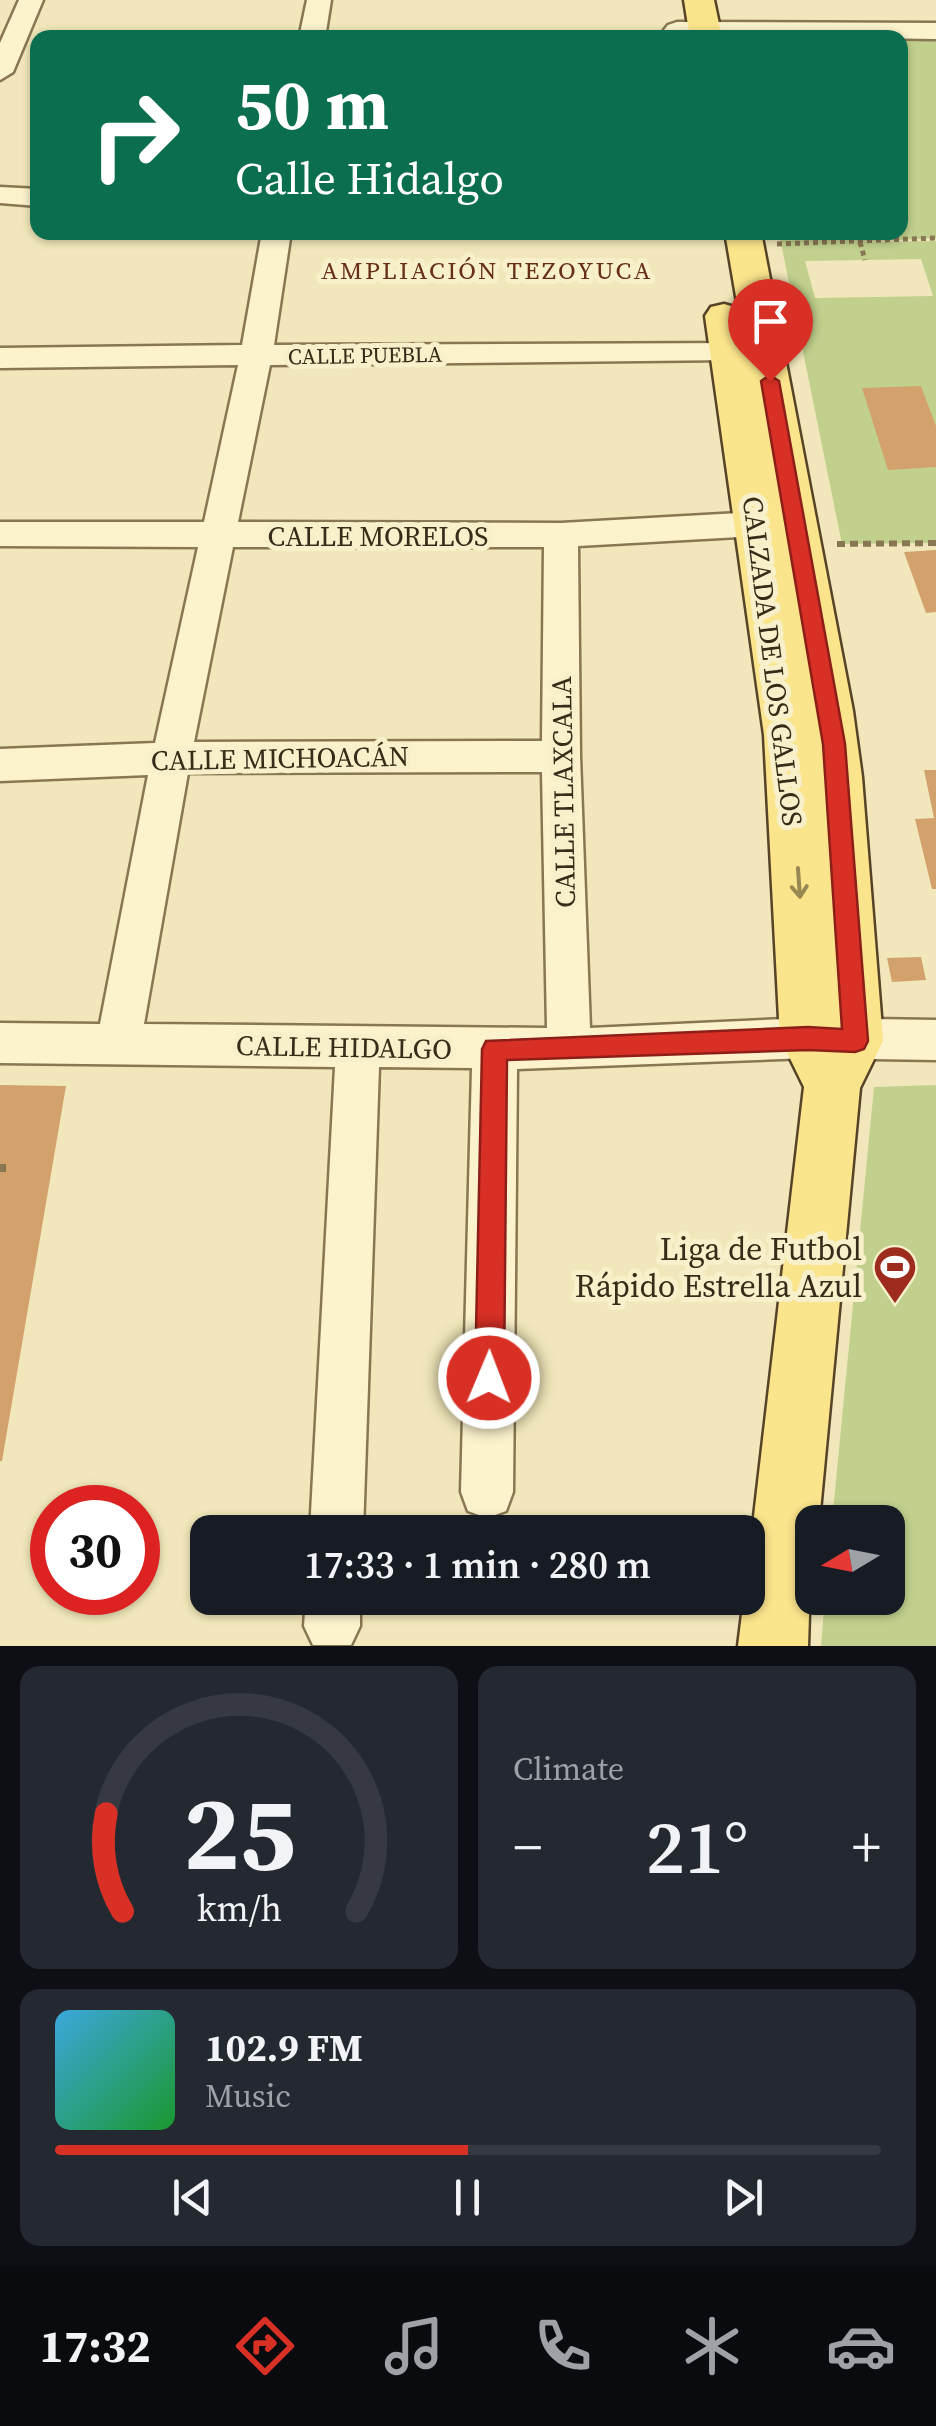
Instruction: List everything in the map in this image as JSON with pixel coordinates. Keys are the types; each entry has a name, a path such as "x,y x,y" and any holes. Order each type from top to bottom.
{"main road":[{"name":"CALZADA DE LOS GALLOS","path":"732,240 730,350 832,1055"},
{"name":"CALZADA DE LOS GALLOS","path":"733,240 801,545 838,778 832,1055 773,1646"}],"street":[{"path":"0,72 31,0"},
{"path":"313,30 319,0"},
{"path":"689,22 813,30 810,0"},
{"path":"908,31 936,31"},
{"path":"0,196 30,198"},
{"path":"119,1042 171,758 256,357 277,240"},
{"name":"CALLE PUEBLA","path":"0,358 730,350"},
{"name":"CALLE MORELOS","path":"0,534 561,535 757,524"},
{"name":"CALLE TLAXCALA","path":"561,535 561,756 569,1050"},
{"name":"CALLE MICHOACÁN","path":"0,765 171,758 561,756"},
{"name":"CALLE HIDALGO","path":"0,1043 832,1055 936,1040"},
{"path":"337,1515 358,1049"},
{"path":"487,1492 495,1049"}],"path":[{"path":"908,239 936,238"},
{"path":"828,240 885,240"},
{"path":"860,241 866,260"},
{"path":"801,545 936,543"}],"green space":[{"path":"908,40 936,41 936,238 908,239"},
{"path":"780,240 936,241 936,543 842,544","holes":["921,259 933,296 815,298 805,261"]},
{"name":"Liga de Futbol Rápido Estrella Azul","path":"936,1085 936,1646 821,1646 824,1615 905,1615 905,1505 834,1505 874,1087"}],"building":[{"path":"921,386 936,426 936,467 888,470 862,388"},
{"path":"936,550 936,612 926,613 904,552"},
{"path":"924,770 936,770 936,889 932,889 915,819 934,818"},
{"path":"921,957 926,980 892,982 887,958"},
{"path":"0,1085 66,1086 2,1461 0,1461"}],"place":[{"name":"Liga de Futbol Rápido Estrella Azul","path":"895,1305"}],"district":[{"name":"AMPLIACIÓN TEZOYUCA","path":"487,270"}],"route":[{"path":"489,1378 495,1049 569,1050 808,1038 855,1041 830,711 770,381"}]}
